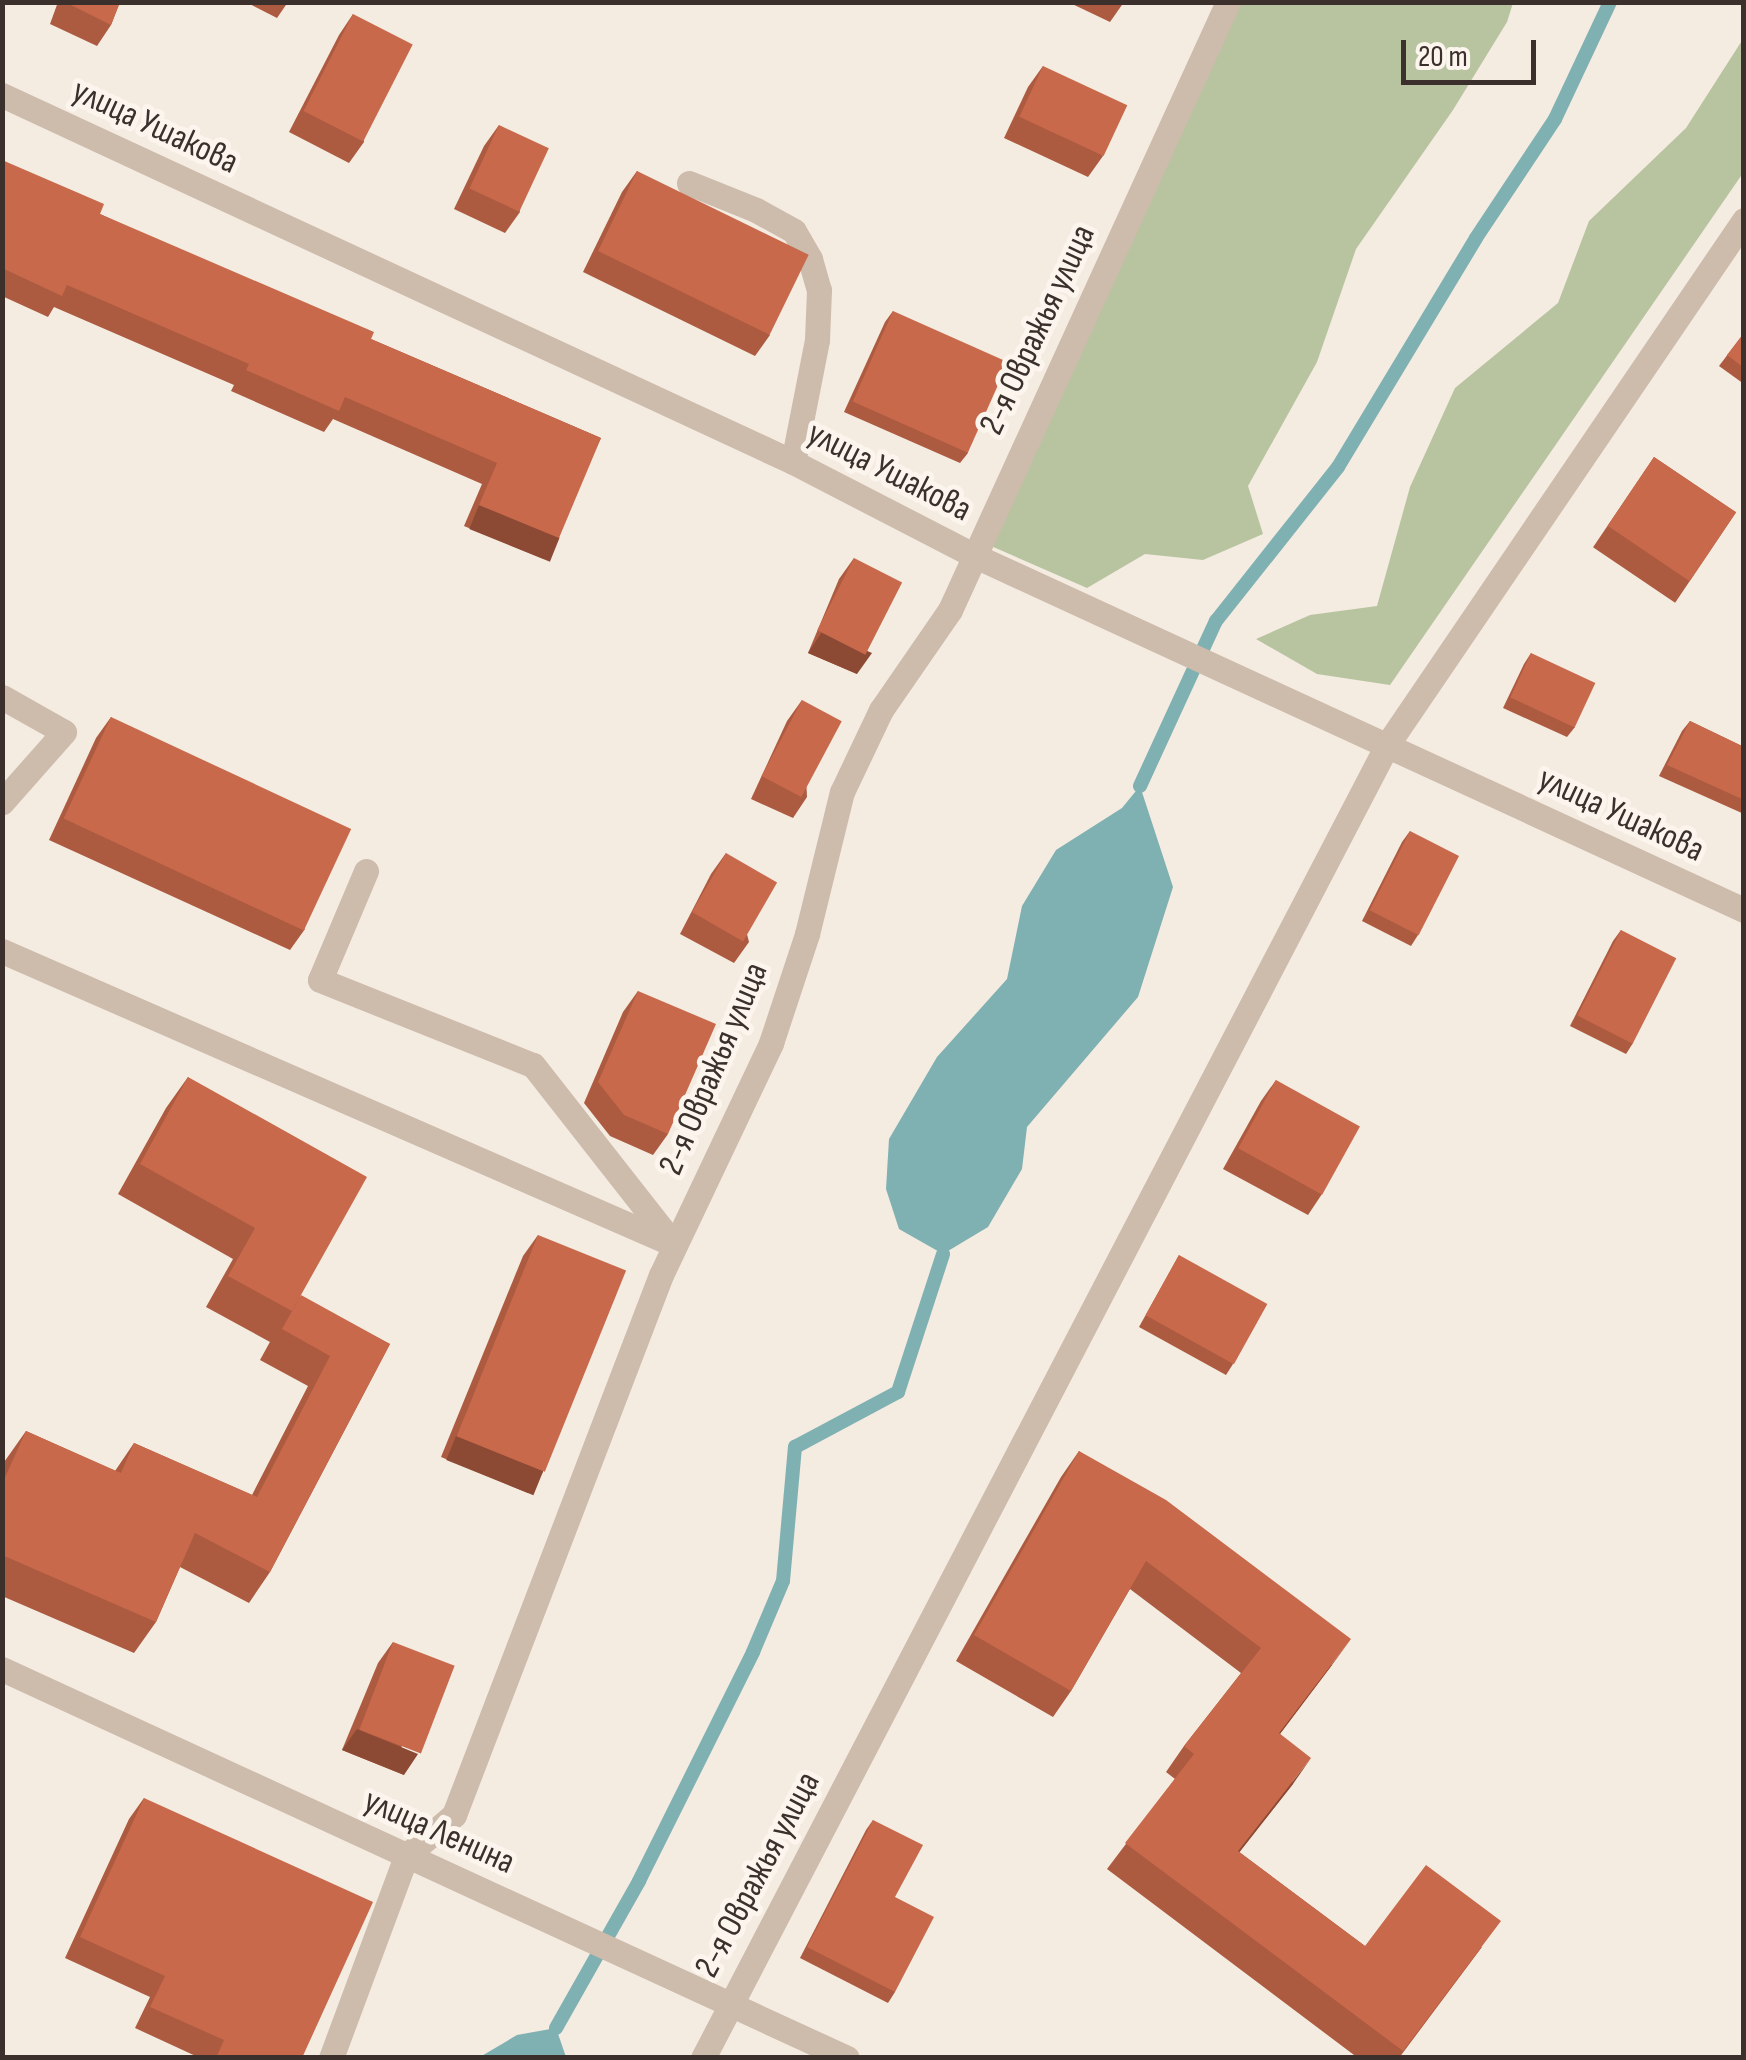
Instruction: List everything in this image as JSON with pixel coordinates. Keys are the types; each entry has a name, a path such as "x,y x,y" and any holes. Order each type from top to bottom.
{"street":[{"name":"2-я Овражья улица","path":"331,2058 406,1856 454,1815 675,1246 771,1043 807,934 842,792 882,710 950,610 1228,2"},
{"name":"улица Ушакова","path":"2,94 794,462 973,555 1744,910"},
{"path":"690,183 756,210 794,231 810,259 819,290 817,340 794,462"},
{"name":"2-я Овражья улица","path":"703,2058 1387,746 1744,220"},
{"path":"2,697 64,732 2,802"},
{"path":"366,872 320,980 533,1065 675,1246"},
{"path":"2,950 675,1246"},
{"name":"улица Ленина","path":"2,1670 847,2058"}],"green space":[{"path":"1241,3 1513,3 1507,22 1453,110 1356,249 1317,362 1248,486 1263,534 1203,560 1145,554 1087,588 991,546"},
{"path":"1743,39 1743,173 1390,685 1317,674 1256,639 1310,615 1377,606 1410,487 1455,388 1558,303 1589,221 1686,128"}],"water":[{"path":"1140,786 1173,887 1138,997 1027,1127 1022,1169 988,1227 943,1254 899,1229 886,1189 889,1139 937,1057 1007,979 1022,906 1056,850 1122,808"},
{"path":"556,2028 566,2057 480,2057 517,2035"}],"building":[{"path":"65,2 120,2 111,25"},
{"path":"353,14 413,44 363,142 304,111"},
{"path":"1043,66 1127,105 1104,156 1019,117"},
{"path":"499,125 549,148 519,212 469,188"},
{"path":"2,160 104,204 100,214 374,332 371,339 601,438 559,538 479,505 497,463 345,397 339,411 246,370 249,364 67,285 62,296 2,268"},
{"path":"637,171 809,255 770,335 598,251"},
{"path":"893,311 1008,362 968,453 853,401"},
{"path":"1744,333 1744,368 1727,355"},
{"path":"1654,457 1736,512 1690,581 1608,526"},
{"path":"854,558 902,583 865,655 817,630"},
{"path":"1531,653 1595,683 1575,727 1510,697"},
{"path":"802,700 842,721 801,797 762,776"},
{"path":"111,717 351,829 304,931 64,819"},
{"path":"1690,721 1744,747 1744,800 1667,765"},
{"path":"1410,831 1459,856 1419,935 1370,910"},
{"path":"726,853 777,882 743,941 692,912"},
{"path":"1621,930 1676,958 1633,1044 1577,1016"},
{"path":"638,991 716,1024 668,1134 624,1115 598,1082"},
{"path":"188,1077 367,1177 292,1311 228,1276 255,1228 140,1164"},
{"path":"1276,1080 1360,1127 1322,1195 1238,1148"},
{"path":"538,1235 626,1271 545,1472 457,1436"},
{"path":"1179,1255 1267,1304 1234,1364 1146,1315"},
{"path":"301,1295 390,1344 270,1572 195,1533 156,1622 2,1555 2,1484 26,1431 121,1473 134,1443 257,1497 330,1356 282,1329"},
{"path":"1079,1451 1166,1500 1351,1639 1279,1733 1311,1758 1238,1851 1365,1946 1426,1865 1501,1921 1403,2051 1125,1843 1194,1754 1184,1746 1261,1648 1146,1561 1071,1691 974,1635"},
{"path":"393,1642 455,1666 421,1753 359,1730"},
{"path":"144,1798 373,1902 302,2058 216,2058 224,2040 150,2007 165,1976 80,1937"},
{"path":"873,1820 923,1845 895,1897 934,1917 895,1992 807,1947"}],"waterway":[{"path":"1140,786 1216,621 1338,467 1476,238 1555,119 1610,2"},
{"path":"556,2028 639,1881 753,1652 783,1581 795,1447 898,1392 943,1254"}]}
